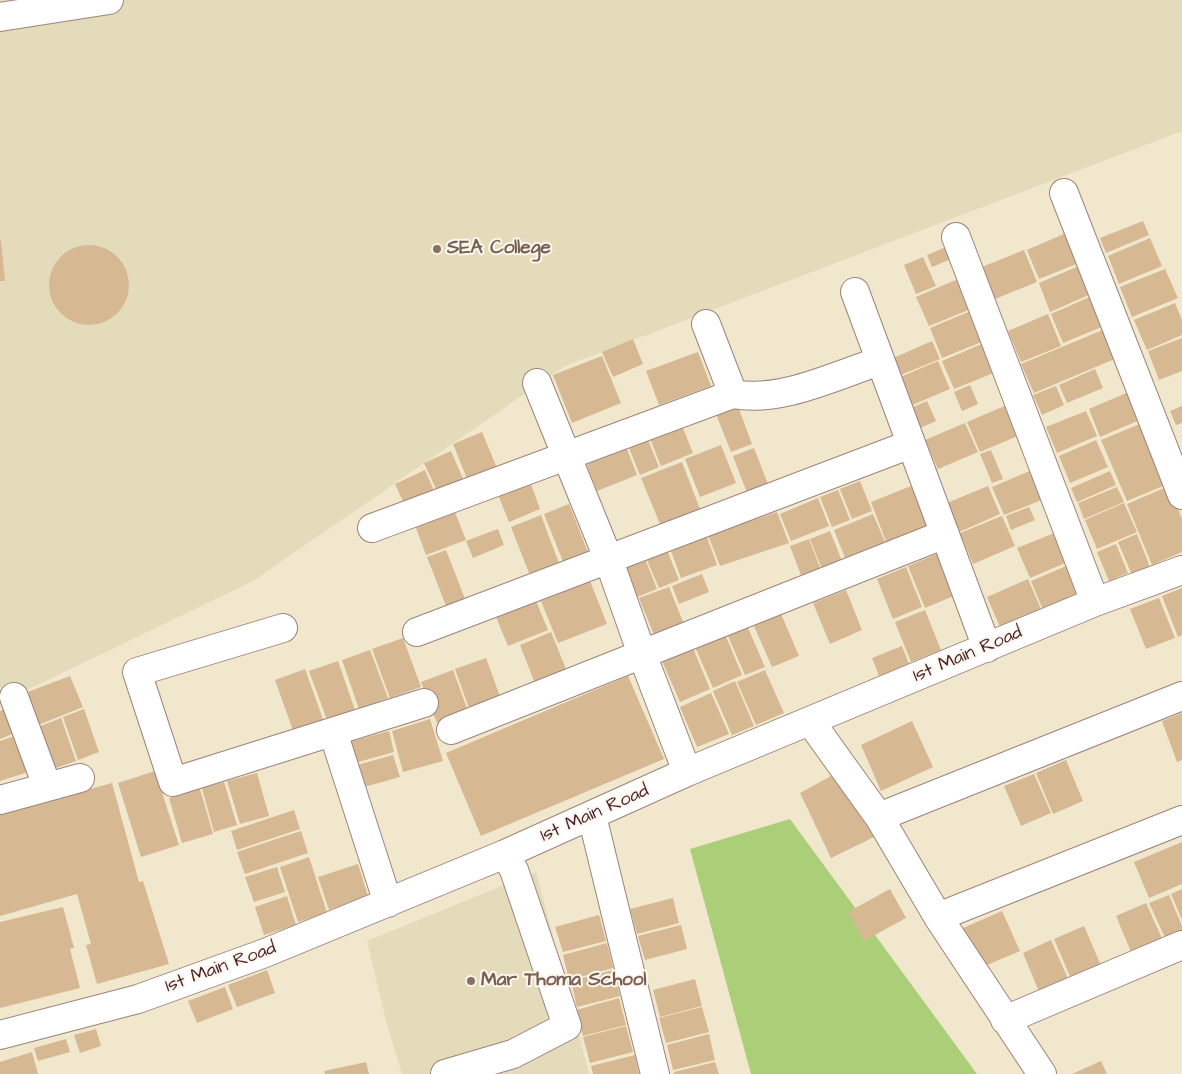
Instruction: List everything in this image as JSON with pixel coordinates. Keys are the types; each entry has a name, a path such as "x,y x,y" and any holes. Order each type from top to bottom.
{"street":[{"path":"0,16 109,0"},
{"path":"1064,193 1182,495"},
{"path":"956,237 1095,602"},
{"path":"855,292 986,648"},
{"path":"706,324 733,394"},
{"path":"372,528 733,394 750,397 793,390 880,360"},
{"path":"537,383 608,558 642,654 688,772"},
{"path":"417,632 911,444"},
{"path":"451,730 945,534"},
{"name":"1st Main Road","path":"0,1035 138,999 265,953 505,854 688,772 810,721 1095,602 1182,570"},
{"path":"283,628 137,672 173,782 424,703"},
{"path":"879,817 1182,696"},
{"path":"14,697 48,786"},
{"path":"810,721 879,817 938,917 1042,1074"},
{"path":"333,732 388,903"},
{"path":"0,800 80,778"},
{"path":"592,816 655,1074"},
{"path":"938,917 1182,820"},
{"path":"445,1074 513,1054 568,1026 514,870 505,854"},
{"path":"1005,1020 1182,944"}],"shaded area":[{"name":"SEA College","path":"0,0 1182,0 1182,131 565,366 253,581 0,703"},
{"name":"Mar Thoma School","path":"536,872 589,1074 402,1074 386,1021 367,941"}],"green space":[{"path":"790,819 977,1074 751,1074 690,849"}],"building":[{"path":"1143,221 1149,235 1106,253 1100,238"},
{"path":"1066,233 1079,263 1039,279 1027,250"},
{"path":"1150,238 1162,266 1119,284 1108,256"},
{"path":"1,240 5,281 0,281"},
{"path":"81,245 97,245 118,256 129,277 129,293 118,314 97,325 81,325 67,319 55,307 49,293 49,277 55,263 67,251"},
{"path":"946,247 951,259 932,267 927,255"},
{"path":"1024,250 1037,282 995,299 982,267"},
{"path":"923,257 936,286 916,294 904,265"},
{"path":"1079,266 1091,294 1050,312 1039,283"},
{"path":"1165,269 1178,298 1132,317 1120,287"},
{"path":"958,279 971,309 929,326 916,297"},
{"path":"1092,296 1104,326 1063,343 1051,314"},
{"path":"1175,303 1182,320 1182,335 1147,350 1134,320"},
{"path":"971,311 984,341 942,358 930,328"},
{"path":"1048,314 1061,346 1021,362 1008,331"},
{"path":"1105,329 1117,358 1034,393 1021,364"},
{"path":"1182,338 1182,371 1159,380 1148,351"},
{"path":"633,339 643,364 613,377 602,352"},
{"path":"932,341 940,359 898,376 891,359"},
{"path":"984,343 996,372 954,389 942,361"},
{"path":"698,352 711,386 659,405 646,371"},
{"path":"602,356 621,403 572,423 553,375"},
{"path":"938,361 950,389 910,406 898,378"},
{"path":"1095,369 1103,388 1067,403 1059,385"},
{"path":"970,385 978,404 962,411 954,392"},
{"path":"1056,386 1064,405 1042,415 1033,395"},
{"path":"1131,391 1142,419 1100,437 1089,409"},
{"path":"736,401 752,444 731,452 714,409"},
{"path":"927,401 936,421 920,428 911,408"},
{"path":"1007,405 1020,435 980,452 967,422"},
{"path":"1182,406 1182,423 1176,425 1170,411"},
{"path":"1086,411 1097,436 1057,453 1046,427"},
{"path":"681,423 693,453 661,466 649,436"},
{"path":"965,423 978,452 938,469 925,440"},
{"path":"1142,423 1168,484 1127,501 1101,440"},
{"path":"482,432 497,468 468,481 453,444"},
{"path":"646,435 659,467 640,475 627,443"},
{"path":"1096,440 1108,467 1070,483 1059,456"},
{"path":"625,444 637,475 597,491 585,460"},
{"path":"721,445 736,483 700,497 685,459"},
{"path":"754,448 768,484 747,493 733,456"},
{"path":"991,450 1003,479 992,483 980,454"},
{"path":"451,451 464,481 438,493 424,463"},
{"path":"682,462 700,509 660,524 641,478"},
{"path":"425,470 435,493 405,506 395,484"},
{"path":"1032,470 1044,499 1004,515 992,487"},
{"path":"1110,471 1116,485 1077,502 1071,488"},
{"path":"529,479 540,509 509,522 497,492"},
{"path":"860,481 872,511 852,519 840,489"},
{"path":"911,486 928,528 887,544 871,502"},
{"path":"988,486 1000,514 959,532 947,503"},
{"path":"1169,486 1182,519 1182,552 1152,565 1127,504"},
{"path":"1117,487 1124,502 1084,519 1078,503"},
{"path":"838,490 850,520 832,527 820,497"},
{"path":"818,498 829,526 791,541 780,514"},
{"path":"1124,503 1137,532 1097,549 1085,520"},
{"path":"569,504 589,555 564,564 544,514"},
{"path":"1029,507 1035,520 1011,530 1006,516"},
{"path":"454,510 466,540 426,555 415,525"},
{"path":"777,512 789,543 720,566 708,535"},
{"path":"873,514 885,542 845,558 834,530"},
{"path":"541,515 560,566 531,578 511,527"},
{"path":"1002,516 1015,546 973,564 960,533"},
{"path":"498,529 504,545 473,558 466,541"},
{"path":"830,531 842,561 822,569 810,539"},
{"path":"1057,532 1070,561 1030,578 1017,548"},
{"path":"1137,534 1150,567 1132,575 1118,542"},
{"path":"707,537 717,565 681,578 671,551"},
{"path":"809,539 821,570 802,578 790,546"},
{"path":"1116,544 1128,573 1109,581 1097,552"},
{"path":"446,550 467,604 448,611 427,557"},
{"path":"667,550 679,580 659,588 646,558"},
{"path":"939,553 956,595 925,608 908,566"},
{"path":"645,559 657,589 637,597 624,567"},
{"path":"1071,564 1083,593 1043,610 1031,581"},
{"path":"906,567 922,607 893,619 877,579"},
{"path":"702,574 709,592 679,604 672,586"},
{"path":"1028,579 1041,609 1000,627 987,597"},
{"path":"590,581 607,624 558,643 541,601"},
{"path":"669,587 686,629 656,640 639,598"},
{"path":"1182,588 1182,635 1178,637 1162,596"},
{"path":"846,590 862,630 830,644 813,603"},
{"path":"1159,598 1175,638 1146,649 1130,609"},
{"path":"536,601 548,630 508,646 496,617"},
{"path":"925,610 941,650 911,662 895,622"},
{"path":"781,614 799,656 772,667 754,626"},
{"path":"748,628 765,667 745,675 728,636"},
{"path":"551,632 568,674 536,686 520,645"},
{"path":"725,634 742,675 713,688 695,647"},
{"path":"403,638 421,687 390,698 372,649"},
{"path":"902,646 909,664 879,676 872,658"},
{"path":"693,648 710,689 680,702 662,661"},
{"path":"370,650 388,698 359,709 342,660"},
{"path":"486,658 501,699 470,711 455,669"},
{"path":"338,661 355,710 327,720 309,671"},
{"path":"305,669 324,722 294,733 275,680"},
{"path":"453,670 468,711 437,723 421,682"},
{"path":"765,670 784,713 756,725 737,682"},
{"path":"70,676 83,707 38,725 25,693"},
{"path":"628,676 664,759 481,836 446,753"},
{"path":"735,681 754,726 732,735 713,691"},
{"path":"711,693 729,734 697,747 680,707"},
{"path":"7,708 17,732 0,739 0,711"},
{"path":"84,709 99,752 78,760 63,717"},
{"path":"1182,713 1182,760 1177,762 1162,721"},
{"path":"61,718 76,761 53,769 38,727"},
{"path":"430,719 443,761 403,772 392,731"},
{"path":"912,721 933,767 881,791 861,745"},
{"path":"389,731 394,752 355,763 349,742"},
{"path":"15,736 28,772 0,781 0,741"},
{"path":"393,755 400,777 364,787 357,765"},
{"path":"1066,760 1083,801 1053,814 1036,773"},
{"path":"842,770 874,837 831,858 800,793"},
{"path":"155,771 179,845 141,857 118,783"},
{"path":"257,773 269,816 240,824 227,781"},
{"path":"1034,774 1051,813 1021,826 1004,786"},
{"path":"224,782 237,825 214,832 202,788"},
{"path":"112,783 139,882 143,881 169,964 97,984 86,945 91,944 77,894 0,916 0,814"},
{"path":"200,789 213,834 182,843 169,798"},
{"path":"294,810 300,829 237,850 231,831"},
{"path":"301,831 308,853 245,874 237,852"},
{"path":"1182,842 1182,884 1149,898 1134,862"},
{"path":"309,857 327,913 298,922 280,867"},
{"path":"358,864 368,896 329,910 318,877"},
{"path":"277,867 285,892 254,902 245,877"},
{"path":"890,889 906,918 864,941 848,912"},
{"path":"1182,889 1182,920 1171,894"},
{"path":"1169,895 1182,926 1182,936 1167,942 1149,903"},
{"path":"287,896 296,925 264,935 255,907"},
{"path":"673,898 679,923 637,934 630,909"},
{"path":"1146,903 1165,945 1134,959 1116,916"},
{"path":"63,907 74,948 70,949 80,988 0,1008 0,922"},
{"path":"1002,911 1020,951 980,968 963,928"},
{"path":"599,915 606,941 563,952 555,927"},
{"path":"681,925 687,949 645,960 638,936"},
{"path":"1084,926 1102,968 1072,981 1054,939"},
{"path":"1051,940 1069,981 1040,994 1023,953"},
{"path":"607,943 613,968 569,980 563,955"},
{"path":"267,970 275,993 237,1007 228,985"},
{"path":"613,970 620,996 577,1007 571,981"},
{"path":"695,979 702,1006 660,1017 653,990"},
{"path":"225,987 233,1009 197,1023 188,1001"},
{"path":"619,998 626,1025 583,1036 576,1010"},
{"path":"702,1007 709,1032 666,1043 659,1018"},
{"path":"626,1026 633,1052 590,1063 583,1037"},
{"path":"96,1029 101,1046 80,1053 74,1035"},
{"path":"709,1034 715,1060 673,1070 667,1045"},
{"path":"66,1039 70,1052 38,1061 34,1048"},
{"path":"32,1052 38,1074 0,1074 0,1062"},
{"path":"635,1055 639,1074 593,1074 591,1066"},
{"path":"1101,1061 1107,1074 1072,1074"},
{"path":"366,1062 369,1074 325,1074 324,1071"},
{"path":"715,1062 719,1074 674,1074 674,1072"}],"place":[{"name":"SEA College","path":"437,249"},
{"name":"Mar Thoma School","path":"471,981"}]}
